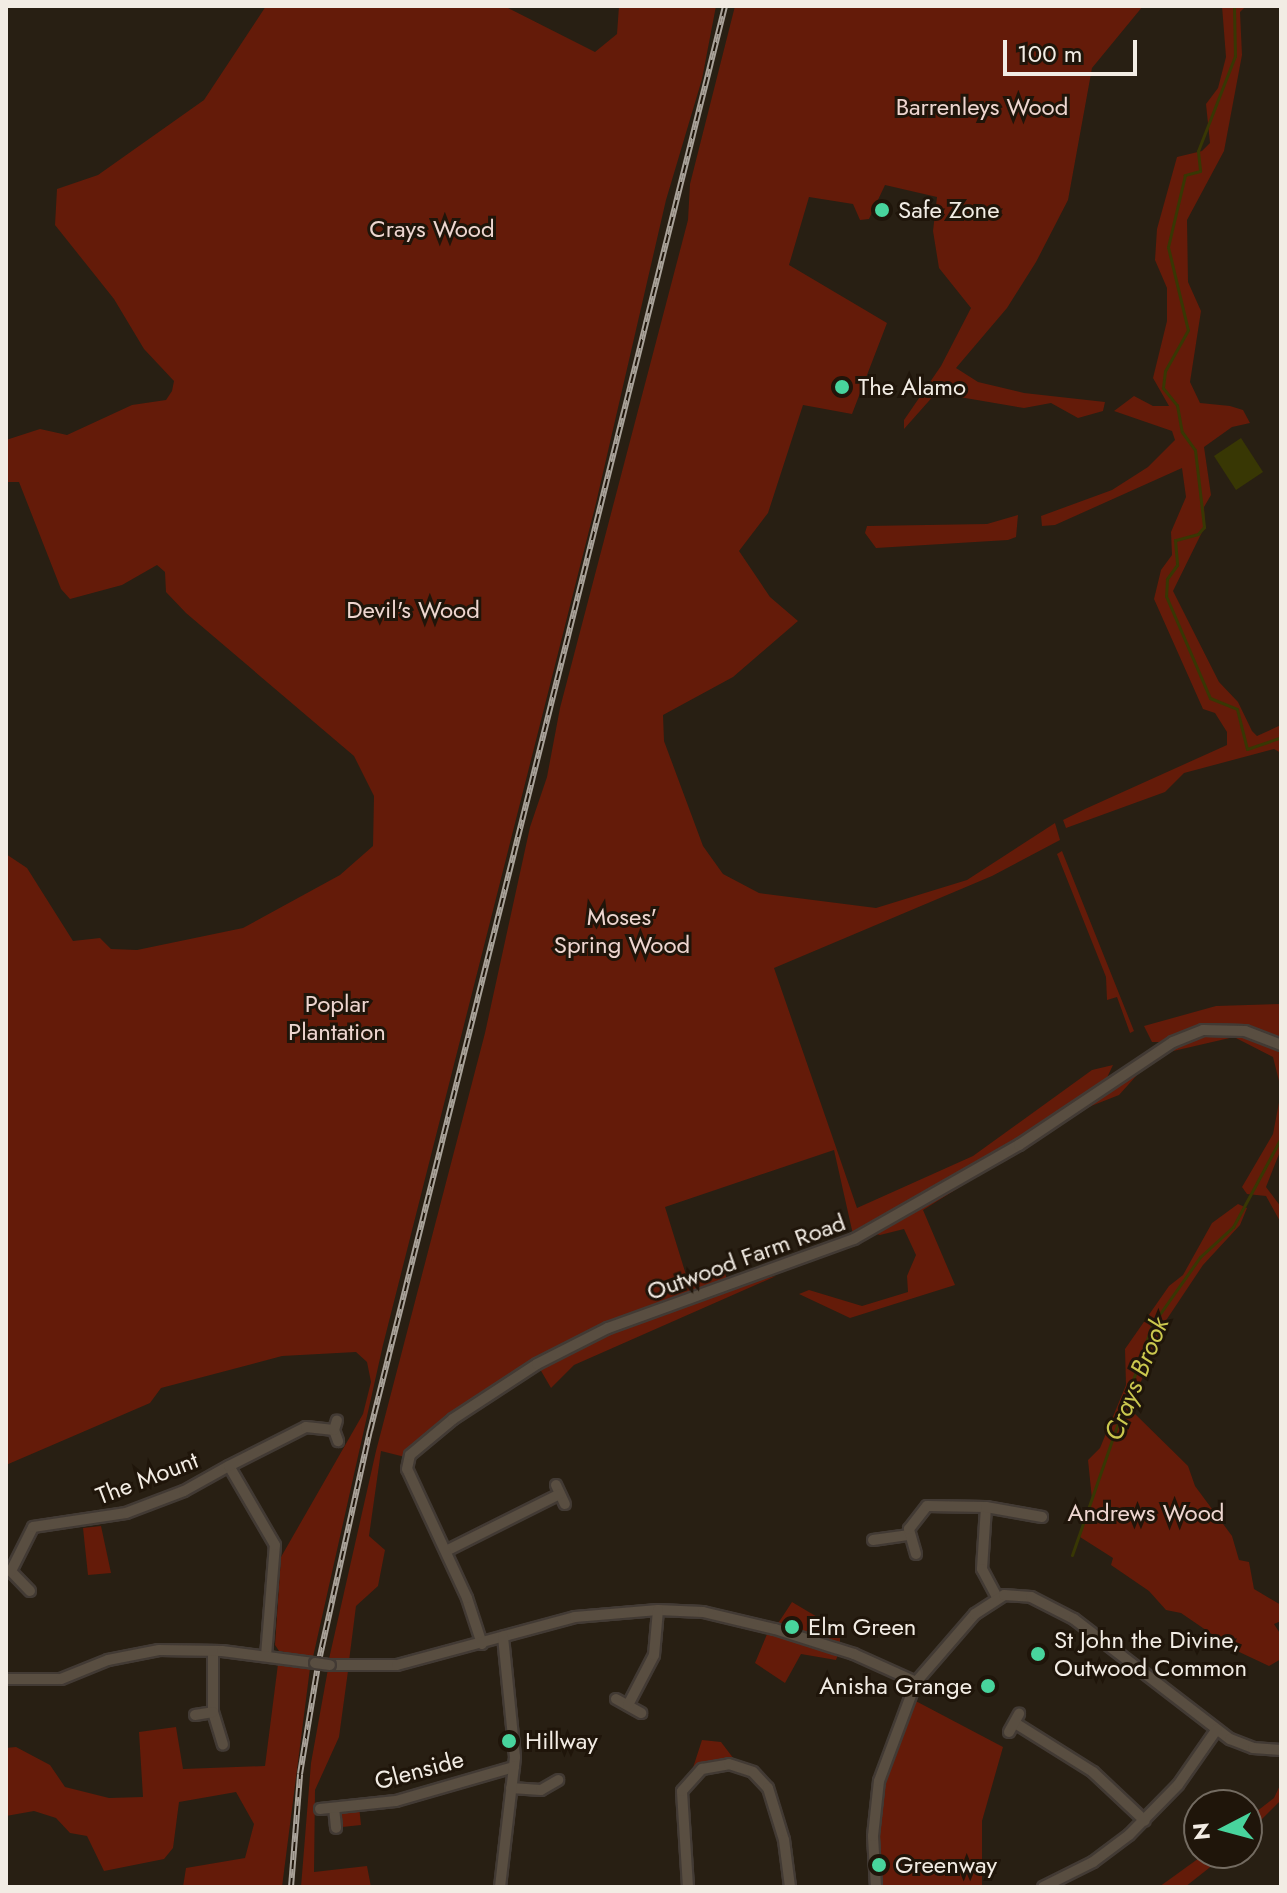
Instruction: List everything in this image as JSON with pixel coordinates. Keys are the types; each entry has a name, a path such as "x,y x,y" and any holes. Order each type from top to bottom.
{"street":[{"name":"Outwood Farm Road","path":"482,1644 446,1551 409,1480 410,1455 474,1404 537,1364 608,1328 854,1239 1019,1145 1173,1042 1203,1030 1245,1031 1278,1044"},
{"path":"266,1656 275,1545 229,1466 306,1427 336,1425 338,1441"},
{"name":"The Mount","path":"30,1591 8,1569 33,1527 126,1513 184,1491 229,1466"},
{"path":"446,1551 561,1494"},
{"path":"916,1554 908,1535 912,1522 927,1506 986,1507 1042,1517"},
{"path":"986,1507 982,1569 997,1597"},
{"path":"873,1540 908,1535"},
{"path":"876,1887 873,1836 879,1781 916,1682 953,1636 997,1597 1022,1595 1074,1619 1217,1729 1253,1748 1281,1750"},
{"path":"6,1679 61,1679 144,1652 213,1652 330,1665 397,1665 575,1617 658,1610 703,1612 770,1627 854,1654 916,1682"},
{"path":"628,1705 654,1655 658,1610"},
{"path":"500,1887 514,1767 508,1635"},
{"path":"213,1652 213,1712 223,1744"},
{"path":"616,1699 641,1713"},
{"path":"195,1715 213,1712"},
{"path":"1014,1723 1093,1772 1145,1821"},
{"path":"1043,1887 1104,1855 1145,1821 1217,1729"},
{"path":"688,1887 682,1791 702,1769 729,1764 753,1772 768,1788 784,1840 790,1887"},
{"name":"Glenside","path":"320,1809 396,1801 514,1767"},
{"path":"511,1788 541,1790 558,1780"},
{"path":"334,1808 336,1828"}],"green space":[{"path":"266,6 504,6 595,52 617,34 619,6 716,6 702,79 666,200 596,503 383,1345 313,1657 279,1651 275,1645 281,1557 363,1414 371,1382 367,1362 356,1352 282,1356 161,1388 150,1403 6,1465 6,854 27,868 73,941 100,938 111,949 137,950 243,928 340,875 373,846 374,796 354,756 186,613 166,592 165,572 157,565 122,585 70,599 61,589 19,482 6,482 6,440 40,429 67,435 132,405 166,400 172,391 174,381 144,349 114,299 55,225 57,189 98,175 204,100"},
{"path":"735,6 1143,6 1092,68 1068,200 1036,262 1007,308 956,368 978,382 1024,393 1105,402 1103,411 1078,418 1051,403 1024,408 936,393 904,429 904,420 941,366 971,308 939,268 933,231 937,197 885,185 869,219 860,220 853,204 809,197 789,265 887,323 852,414 803,405 768,513 739,551 770,597 798,621 733,677 663,715 664,741 703,846 723,874 759,893 876,908 967,880 1055,823 1060,840 992,876 774,968 857,1208 973,1156 1092,1070 1113,1065 1103,1086 1172,1042 1152,1042 1144,1026 1216,1006 1281,1004 1281,1039 1244,1033 1281,1046 1281,1089 1273,1057 1234,1037 1169,1052 1137,1075 1119,1095 1086,1108 923,1210 955,1285 850,1318 799,1294 809,1290 862,1306 908,1292 907,1276 916,1255 904,1229 880,1235 867,1232 854,1239 834,1150 665,1207 687,1278 725,1273 729,1286 776,1276 574,1365 551,1388 537,1364 468,1402 405,1457 381,1451 369,1536 385,1550 378,1586 356,1606 349,1661 329,1659 376,1451 485,1033 530,827 547,777 560,708 688,220 690,184"},
{"path":"1222,6 1246,6 1240,12 1242,55 1224,151 1187,220 1188,282 1201,311 1190,382 1200,403 1243,410 1250,423 1232,427 1204,447 1211,495 1204,507 1205,526 1173,591 1219,682 1238,702 1252,731 1257,736 1281,725 1281,753 1274,749 1184,773 1165,792 1066,828 1063,820 1227,745 1227,732 1215,713 1203,709 1154,599 1161,570 1172,555 1171,532 1186,497 1182,468 1055,525 1042,526 1041,516 1112,490 1148,467 1175,440 1172,431 1114,411 1134,396 1153,406 1169,406 1153,378 1167,321 1167,288 1155,260 1157,229 1177,157 1202,151 1210,143 1206,104 1218,88 1226,57"},
{"path":"1018,515 1016,537 1008,540 876,548 865,533 867,526 987,524"},
{"path":"1062,851 1134,1031 1130,1033 1117,997 1107,1000 1106,977 1057,854"},
{"path":"1281,1092 1281,1149 1266,1187 1281,1207 1281,1223 1266,1196 1247,1194 1242,1187 1273,1134"},
{"name":"Andrews Wood","path":"1238,1204 1247,1208 1240,1225 1203,1265 1165,1322 1130,1409 1188,1466 1195,1486 1232,1536 1239,1560 1249,1562 1254,1589 1281,1605 1281,1621 1274,1624 1281,1635 1281,1659 1269,1666 1235,1650 1181,1613 1166,1610 1149,1591 1111,1565 1113,1558 1080,1537 1092,1499 1088,1460 1100,1448 1126,1385 1125,1349 1169,1286 1183,1275 1212,1223"},
{"path":"101,1526 111,1573 88,1575 83,1528"},
{"path":"792,1602 824,1621 840,1637 840,1649 836,1660 801,1654 785,1683 755,1663 770,1627 775,1628"},
{"path":"278,1664 310,1668 282,1887 183,1887 186,1868 245,1858 254,1824 236,1792 179,1802 173,1848 164,1859 104,1871 87,1836 70,1833 56,1818 34,1811 6,1816 6,1748 16,1747 50,1765 65,1787 109,1798 143,1797 139,1732 176,1727 183,1769 265,1766"},
{"path":"328,1669 348,1671 339,1737 315,1790 314,1872 367,1866 371,1887 301,1887 311,1763"},
{"path":"910,1698 1003,1747 982,1821 982,1887 876,1887 874,1812"},
{"path":"702,1740 721,1742 740,1767 729,1764 690,1777"},
{"path":"1281,1783 1281,1800 1263,1818 1263,1807 1274,1798"},
{"path":"359,1806 361,1825 342,1827 340,1808"},
{"path":"1184,1869 1208,1869 1185,1887 1159,1887"}],"shaded area":[{"path":"1241,438 1263,472 1236,490 1214,456"}],"waterway":[{"name":"Crays Brook","path":"1234,6 1235,56 1198,151 1200,171 1185,175 1168,247 1188,330 1165,371 1163,388 1177,405 1182,432 1195,450 1204,527 1198,534 1175,540 1177,565 1167,579 1166,596 1210,698 1237,709 1247,749 1281,737"},
{"name":"Crays Brook","path":"1281,1017 1281,1033"},
{"name":"Crays Brook","path":"1072,1555 1152,1325 1200,1257 1233,1227 1281,1138"}],"railway":[{"path":"291,1887 300,1774 318,1665 370,1431 725,6"}],"place":[{"name":"Safe Zone","path":"882,210"},
{"name":"The Alamo","path":"842,387"},
{"name":"Elm Green","path":"792,1627"},
{"name":"St John the Divine, Outwood Common","path":"1038,1654"},
{"name":"Anisha Grange","path":"988,1686"},
{"name":"Hillway","path":"509,1741"},
{"name":"Greenway","path":"879,1865"}],"park label":[{"name":"Barrenleys Wood","path":"982,107"},
{"name":"Crays Wood","path":"432,229"},
{"name":"Devil's Wood","path":"413,610"},
{"name":"Moses' Spring Wood","path":"622,931"},
{"name":"Poplar Plantation","path":"337,1018"}]}
